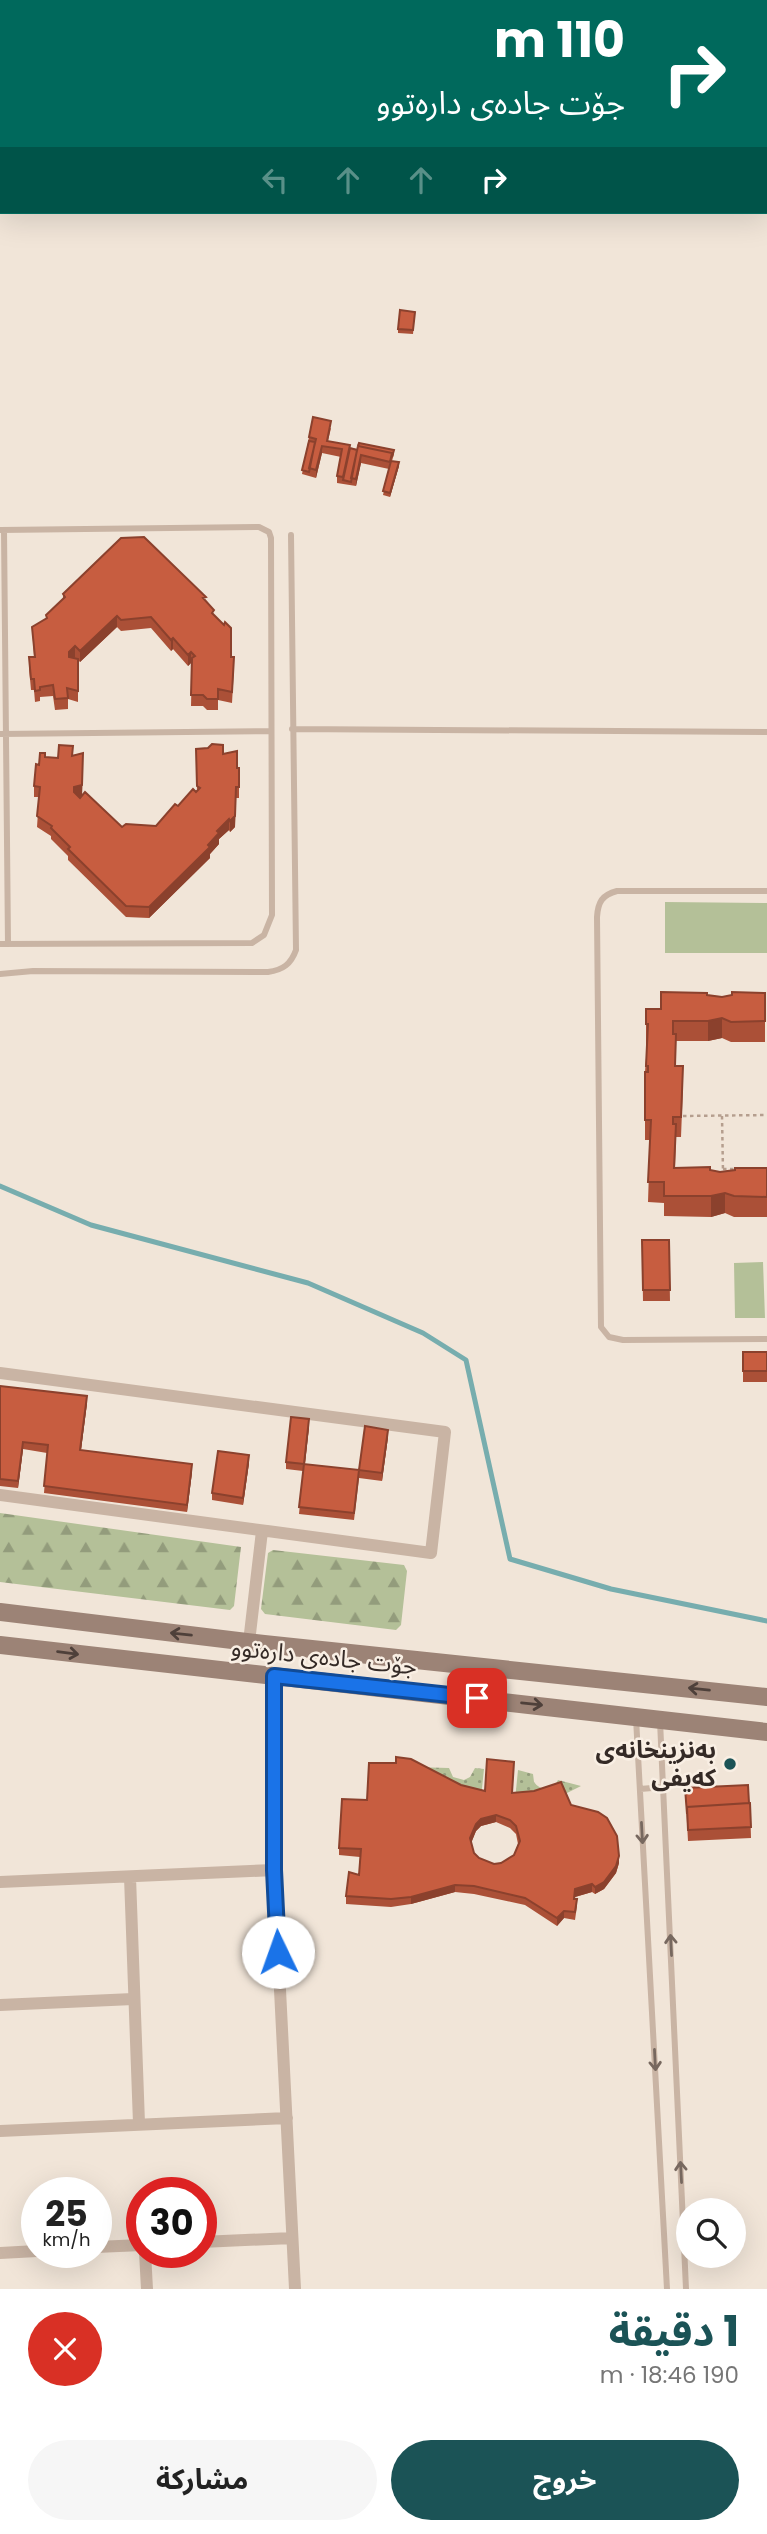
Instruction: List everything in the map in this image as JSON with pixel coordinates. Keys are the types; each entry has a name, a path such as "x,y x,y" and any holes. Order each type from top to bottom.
{"main road":[{"name":"جۆت جادەی دارەتوو","path":"0,1612 249,1642 767,1697"},
{"path":"31,1648 34,1616"},
{"name":"جۆت جادەی دارەتوو","path":"0,1644 767,1732"}],"street":[{"path":"0,1373 445,1432 431,1553 0,1495"},
{"path":"249,1642 262,1531"},
{"path":"274,1676 274,1870 295,2289"},
{"path":"0,1882 274,1870"},
{"path":"130,1877 139,2123"},
{"path":"0,2005 134,1999"},
{"path":"0,2131 287,2118"},
{"path":"217,2241 292,2238"},
{"path":"0,2253 21,2252"},
{"path":"146,2268 148,2289"}],"lane":[{"path":"266,529 271,538 270,731 272,915 268,928 257,940 246,943 4,944 2,530 266,529"},
{"path":"0,974 25,971 268,972 289,964 296,950 291,535"},
{"path":"292,729 767,732"},
{"path":"3,734 270,731"},
{"path":"767,891 617,891 607,893 600,900 597,917 601,1326 609,1337 623,1340 767,1339"},
{"path":"636,1716 667,2289"},
{"path":"660,1719 686,2289"},
{"path":"640,1789 664,1787"}],"path":[{"path":"683,1116 767,1115"},
{"path":"722,1116 723,1176"},
{"path":"723,1169 745,1169"}],"green space":[{"path":"665,902 767,903 767,953 665,953"},
{"path":"763,1262 765,1318 735,1318 734,1263"},
{"path":"0,1513 241,1547 234,1606 230,1610 0,1582"},
{"path":"273,1550 404,1565 407,1571 401,1625 396,1630 265,1614 261,1609 268,1553"},
{"path":"413,1767 449,1768 453,1777 464,1780 470,1777 475,1768 484,1769 481,1798"},
{"path":"518,1770 533,1774 534,1782 543,1788 553,1786 558,1780 581,1786 563,1795 515,1800"}],"building":[{"path":"400,310 415,312 413,330 398,329"},
{"path":"313,417 331,421 327,441 350,445 343,477 337,476 342,449 322,446 316,470 309,468 316,439 309,437"},
{"path":"309,441 315,442 309,472 302,470"},
{"path":"359,443 394,450 392,457 392,453 358,446"},
{"path":"358,446 392,453 390,462 361,455 356,479 351,478"},
{"path":"350,448 357,450 351,482 343,480"},
{"path":"391,461 399,462 390,493 383,491"},
{"path":"144,537 206,597 203,598 214,610 212,613 231,628 231,657 234,657 232,692 218,689 218,699 191,695 192,658 195,656 191,652 188,655 173,638 171,640 151,617 121,620 117,616 80,651 75,646 69,652 69,657 78,659 78,691 67,688 68,698 55,699 53,685 40,687 40,690 35,691 29,657 35,657 32,627 47,618 46,615 65,597 63,594 121,538"},
{"path":"212,744 223,745 223,754 237,751 239,787 236,787 235,816 217,831 219,833 208,845 210,847 149,907 126,906 68,849 70,847 52,826 37,816 40,787 34,786 36,764 39,765 40,753 45,753 45,757 58,758 59,745 73,746 72,756 83,753 82,785 74,787 74,792 80,798 85,792 122,827 126,824 156,826 175,804 178,806 193,789 196,792 200,788 197,786 196,749 208,748"},
{"path":"661,992 707,993 722,997 732,995 732,992 765,993 765,1021 731,1022 722,1018 708,1021 673,1021 673,1034 676,1034 675,1066 683,1066 681,1117 673,1117 673,1124 676,1124 674,1168 710,1167 710,1170 720,1172 735,1168 767,1168 767,1197 734,1196 725,1193 711,1196 664,1196 664,1182 648,1182 651,1120 645,1120 645,1072 648,1072 646,1009 661,1009"},
{"path":"642,1240 669,1240 670,1290 643,1290"},
{"path":"743,1352 767,1352 767,1371 743,1371"},
{"path":"0,1386 87,1396 80,1450 192,1464 187,1505 44,1486 48,1445 23,1442 18,1481 0,1479"},
{"path":"291,1417 309,1419 304,1464 286,1462"},
{"path":"365,1426 388,1430 382,1473 359,1470"},
{"path":"218,1451 249,1455 243,1498 212,1493"},
{"path":"304,1464 359,1470 354,1513 299,1507"},
{"path":"396,1757 411,1759 461,1785 485,1791 487,1759 514,1762 512,1793 534,1791 561,1782 571,1805 598,1812 607,1818 617,1836 619,1856 616,1866 604,1882 595,1887 592,1884 575,1889 575,1912 564,1911 557,1918 525,1898 474,1886 455,1885 411,1897 391,1899 346,1896 349,1872 359,1875 361,1849 339,1848 342,1799 367,1800 369,1763 396,1763","holes":["496,1815 510,1820 516,1826 520,1841 514,1855 494,1864 479,1858 474,1853 470,1838 476,1824 481,1819"]},
{"path":"748,1785 749,1803 687,1807 687,1814 685,1788"},
{"path":"750,1803 751,1827 688,1830 687,1807"}],"waterway":[{"path":"0,1186 91,1225 308,1283 423,1333 466,1360 510,1559 611,1589 767,1621"}],"place":[{"name":"بەنزینخانەی کەیفی","path":"730,1764"}],"route":[{"path":"278,1952 274,1870 274,1676 477,1698"}]}
